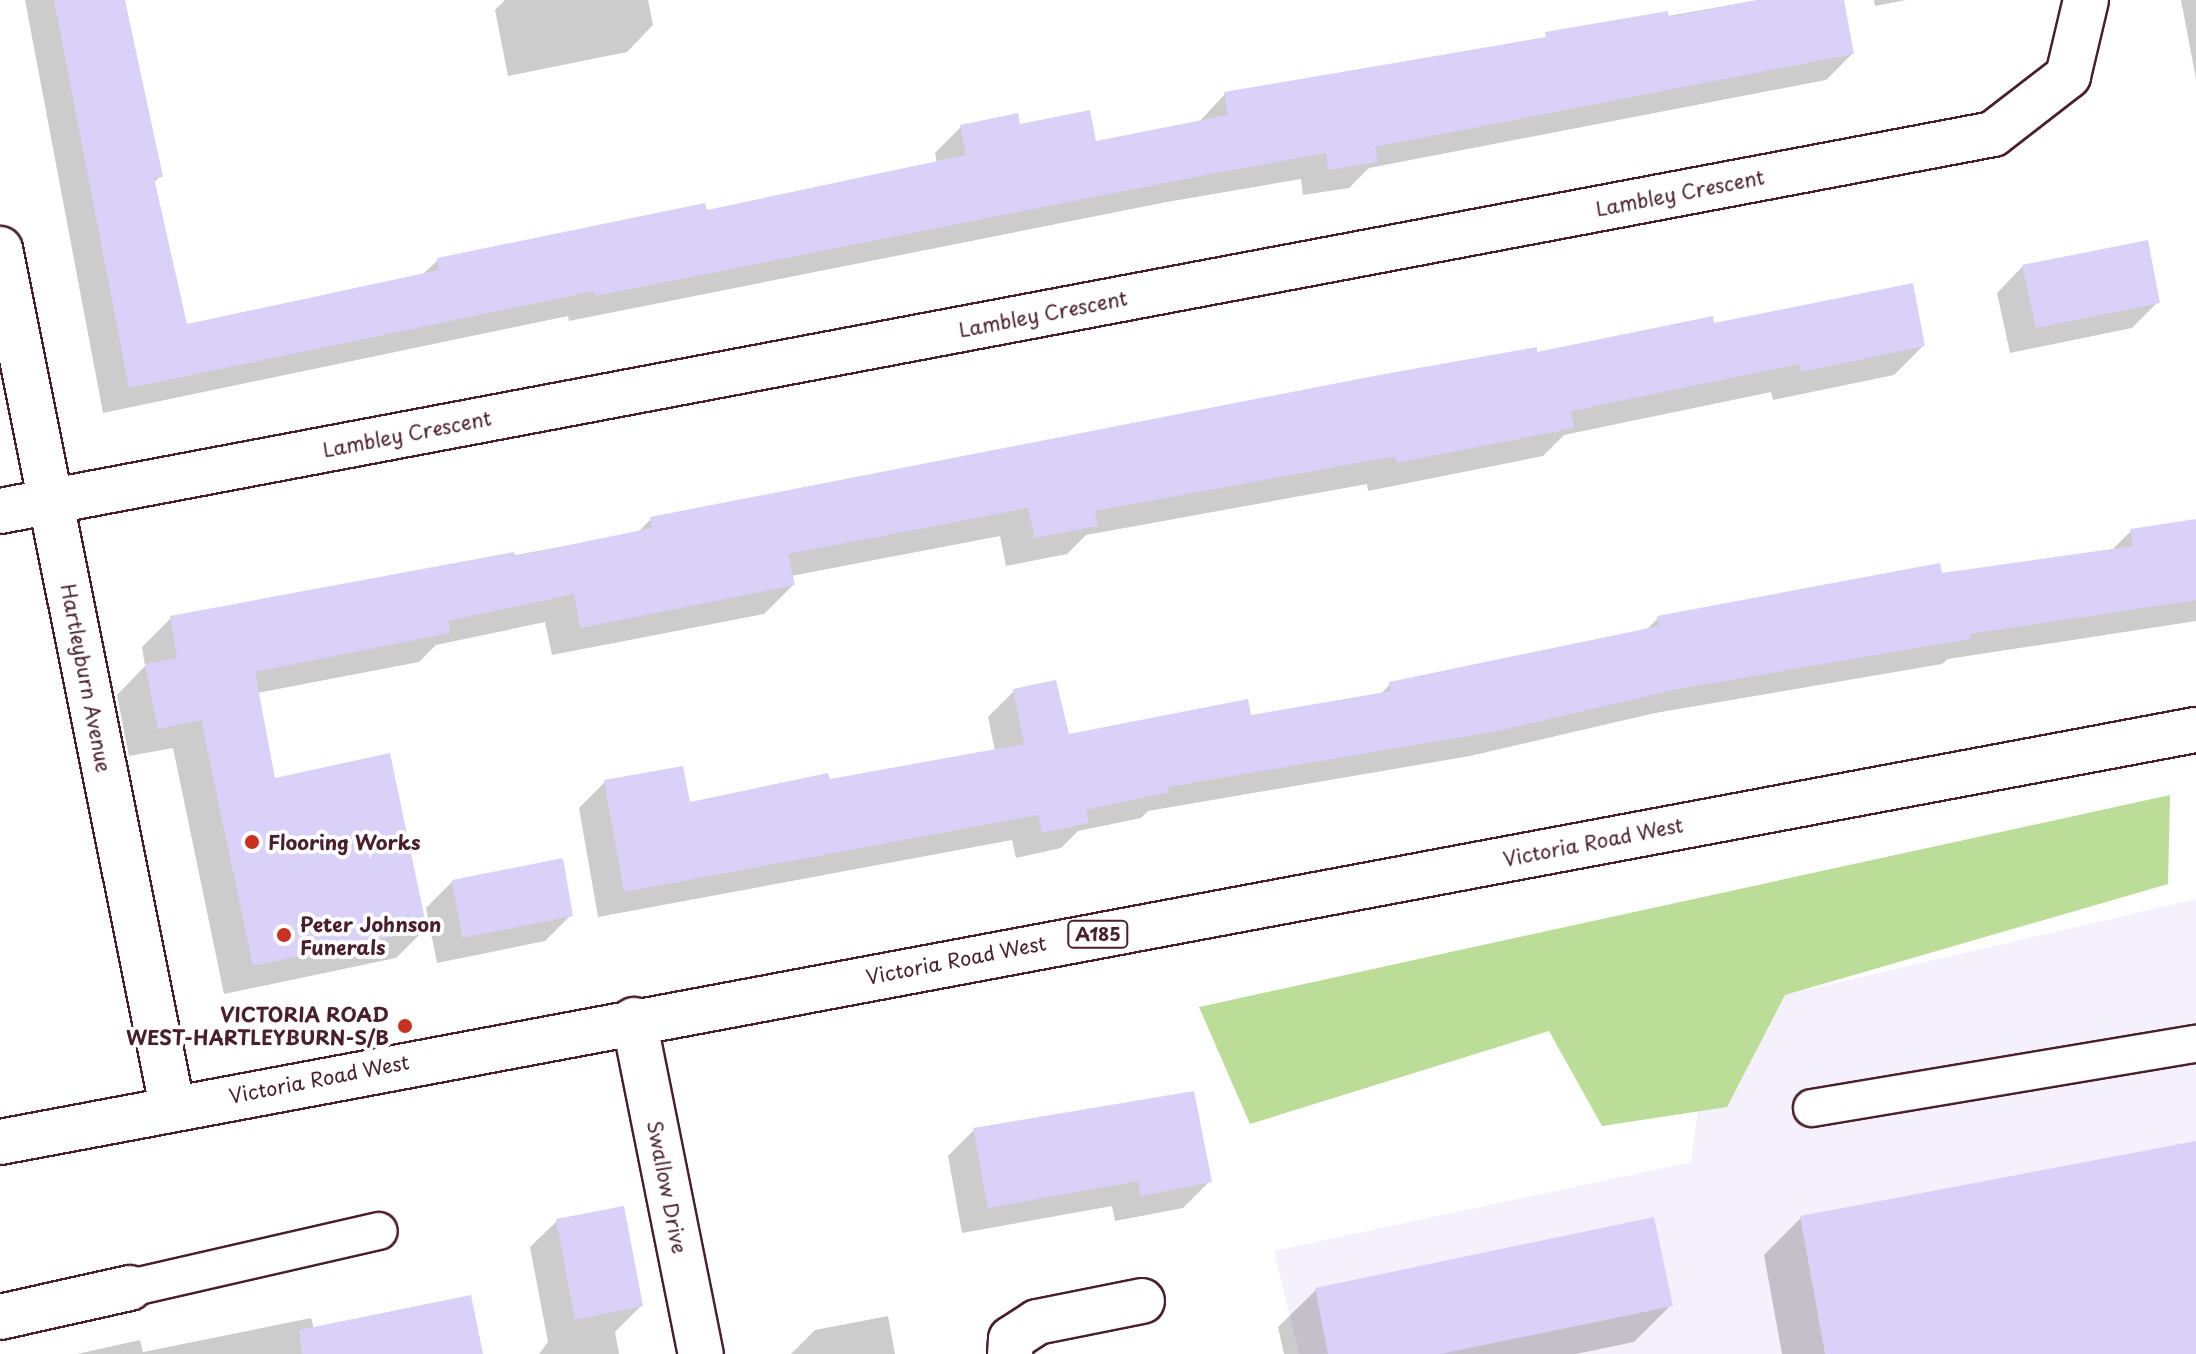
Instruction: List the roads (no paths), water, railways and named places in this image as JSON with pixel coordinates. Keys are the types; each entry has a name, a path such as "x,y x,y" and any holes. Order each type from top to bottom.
{"street":[{"name":"Lambley Crescent","path":"0,511 1993,134 2068,76 2086,0"},
{"name":"Hartleyburn Avenue","path":"0,249 172,1106"},
{"name":"Victoria Road West","path":"0,1142 172,1106 2196,730"},
{"name":"Swallow Drive","path":"634,1020 701,1354"},
{"path":"0,1317 130,1288"},
{"path":"1010,1354 1011,1339 1037,1322 1142,1301"}],"lane":[{"path":"1812,1108 2196,1044"},
{"path":"130,1288 379,1231"}],"place":[{"name":"Flooring Works","path":"252,842"},
{"name":"Peter Johnson Funerals","path":"284,935"},
{"name":"VICTORIA ROAD WEST-HARTLEYBURN-S/B","path":"405,1026"}]}
